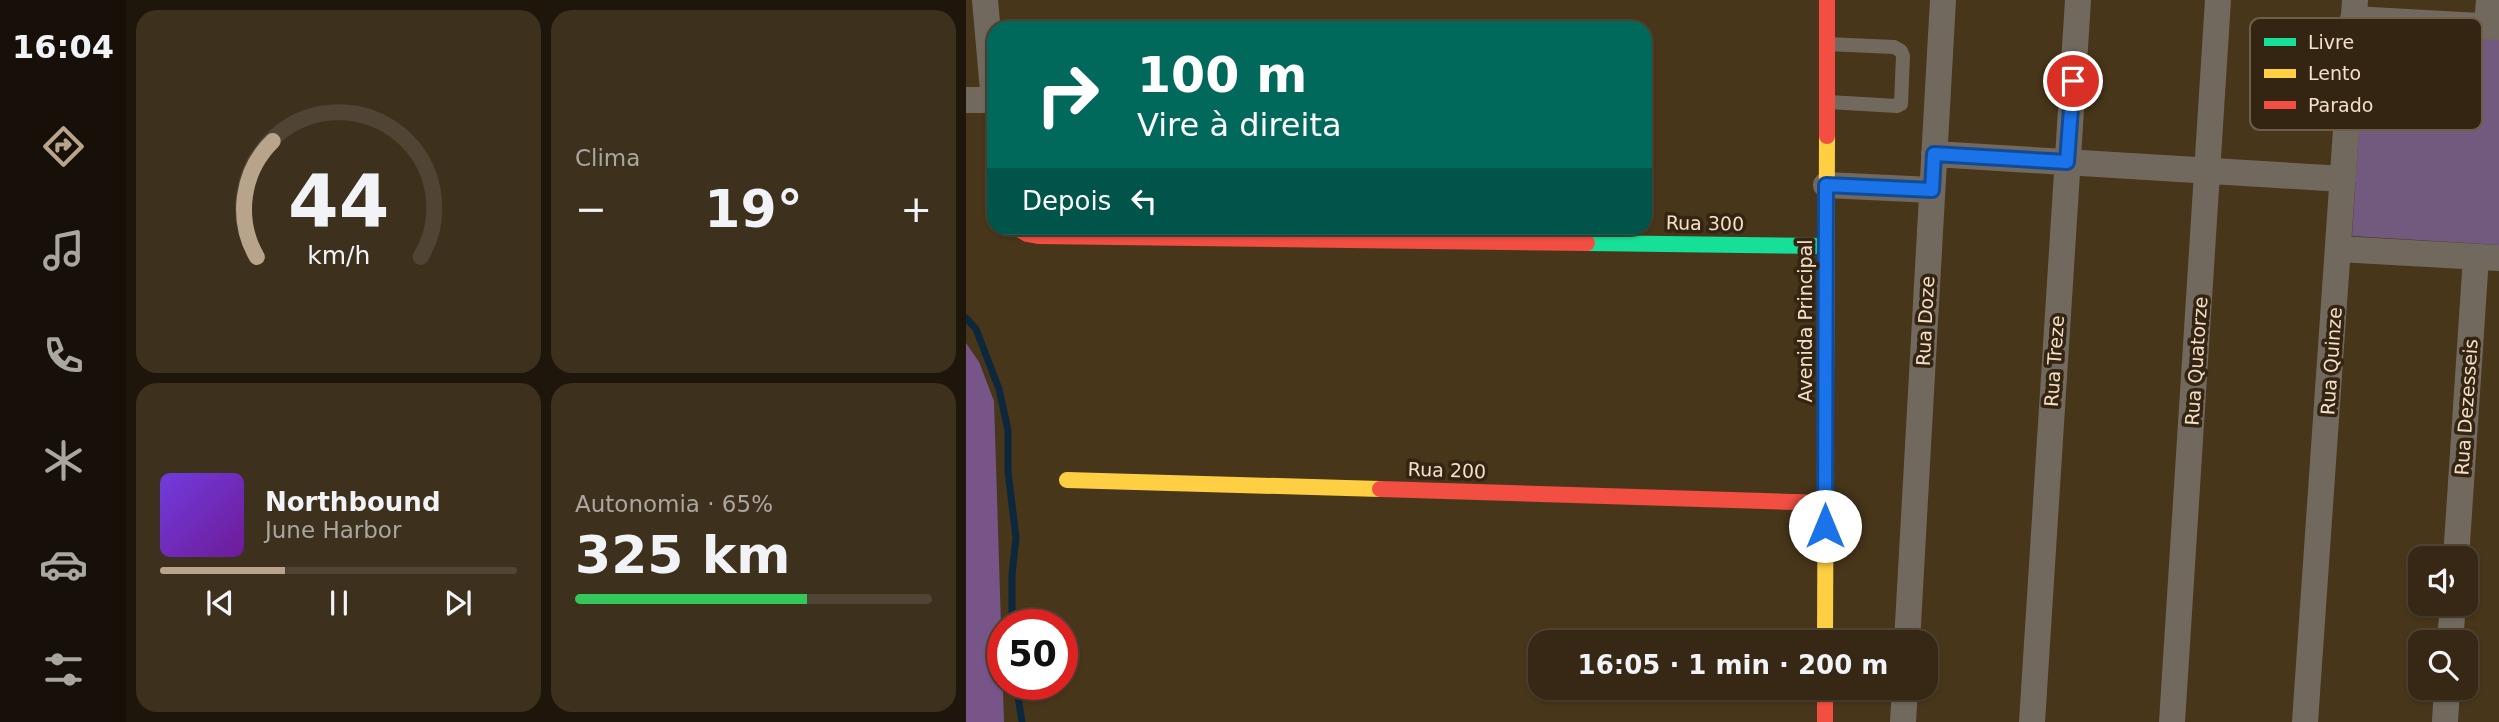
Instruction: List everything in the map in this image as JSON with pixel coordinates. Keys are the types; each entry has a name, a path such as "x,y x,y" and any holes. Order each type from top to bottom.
{"street":[{"path":"985,0 987,22"},
{"name":"Avenida Principal","path":"1825,630 1826,0"},
{"name":"Rua Doze","path":"1908,630 1943,0"},
{"name":"Rua Treze","path":"2032,722 2078,0"},
{"name":"Rua Quatorze","path":"2172,722 2218,0"},
{"path":"2489,0 2493,27"},
{"path":"2354,10 2419,18"},
{"path":"966,100 987,101"},
{"name":"Rua Quinze","path":"2305,722 2346,130"},
{"path":"1934,154 2343,179"},
{"path":"1826,185 1932,190"},
{"name":"Rua 300","path":"1032,235 1826,246"},
{"path":"2339,249 2487,257"},
{"name":"Rua Dezesseis","path":"2457,546 2487,257"},
{"name":"Rua 200","path":"1067,480 1825,503"},
{"path":"1825,700 1825,722"},
{"path":"1903,722 1904,700"},
{"path":"2445,722 2446,700"}],"lane":[{"path":"1826,44 1894,47 1901,51 1903,56 1901,104 1898,106 1826,102"}],"shaded area":[{"path":"2482,38 2499,39 2499,245 2352,236 2359,130 2482,130"},
{"path":"966,343 979,362 994,401 1000,609 987,609 987,700 1003,700 1004,722 966,722"}],"waterway":[{"path":"966,318 976,329 999,389 1008,430 1008,471 1016,538 1012,609"},
{"path":"1019,700 1022,722"}],"traffic: fast":[{"path":"1587,243 1826,246"}],"traffic: slow":[{"path":"1825,630 1827,136"},
{"path":"1067,480 1380,489"}],"traffic: jam":[{"path":"1827,0 1827,136"},
{"path":"1032,235 1587,243"},
{"path":"1380,489 1825,503"},
{"path":"1825,700 1825,722"}],"route":[{"path":"1825,526 1826,185 1932,190 1934,154 2067,162 2073,81"}]}
